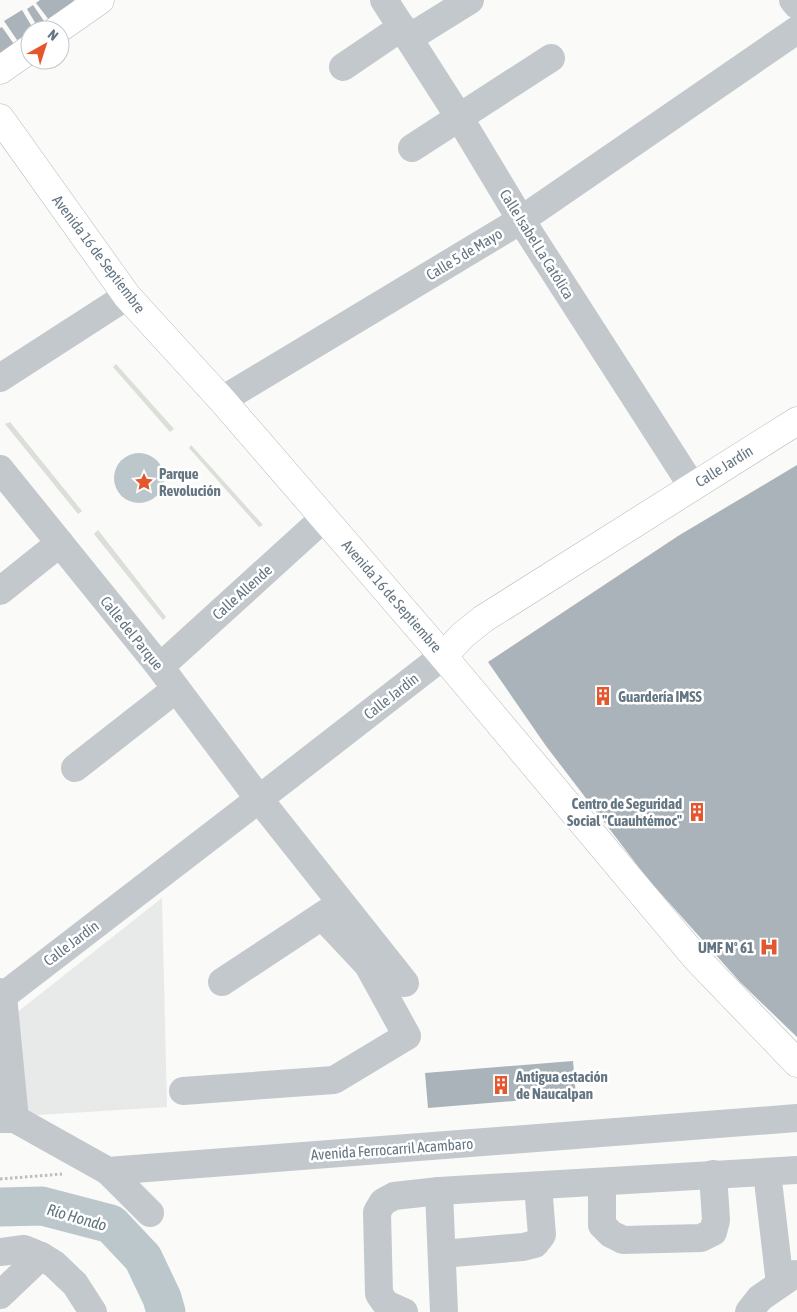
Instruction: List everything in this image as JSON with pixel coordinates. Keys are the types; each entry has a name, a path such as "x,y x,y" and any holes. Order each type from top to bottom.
{"main road":[{"path":"70,21 100,0"},
{"path":"0,70 20,56"},
{"name":"Avenida 16 de Septiembre","path":"0,118 127,296 222,400 443,656 696,958 797,1064"},
{"name":"Calle Jardín","path":"443,656 463,635 483,619 797,421"}],"street":[{"name":"Calle Isabel La Católica","path":"384,0 459,117 521,220 692,486"},
{"path":"343,67 470,0"},
{"path":"793,0 797,6"},
{"name":"Calle 5 de Mayo","path":"222,400 521,220 797,30"},
{"path":"412,148 551,58"},
{"path":"0,378 127,296"},
{"name":"Calle del Parque","path":"0,470 160,667 259,799 332,910"},
{"name":"Calle Allende","path":"160,667 324,518"},
{"path":"0,591 60,543"},
{"name":"Calle Jardín","path":"1,994 259,799 443,656"},
{"path":"75,768 176,689"},
{"path":"222,982 332,910"},
{"path":"332,910 405,983"},
{"path":"183,1091 334,1080 407,1036 368,966 332,910"},
{"path":"1,994 8,1119 108,1171 150,1213"},
{"name":"Avenida Ferrocarril Acambaro","path":"108,1171 797,1118"},
{"path":"404,1312 386,1304 379,1294 377,1212 383,1202 394,1196 439,1191 797,1170"},
{"path":"749,1312 760,1298 788,1278 767,1172"},
{"path":"602,1182 602,1226 611,1234 623,1240 701,1238 713,1232 716,1220 712,1174"},
{"path":"442,1254 523,1247 535,1244 542,1235 538,1186"},
{"path":"439,1191 444,1312"},
{"path":"0,1252 24,1249 54,1264 76,1284 93,1312"},
{"path":"0,1295 41,1256"}],"path":[{"path":"0,1179 69,1174"}],"shaded area":[{"path":"116,364 174,429 170,432 113,367"},
{"path":"10,422 82,511 78,514 5,424"},
{"path":"191,445 263,525 259,527 189,448"},
{"path":"134,453 144,453 157,460 164,473 164,483 157,496 144,503 134,503 125,499 118,492 114,483 114,473 118,464 125,457"},
{"path":"98,530 166,617 163,620 94,534"},
{"path":"162,898 167,1107 22,1116 15,1014"}],"building":[{"path":"40,0 73,0 76,3 49,20 36,3"},
{"path":"33,5 43,20 33,20 27,9"},
{"path":"22,10 28,20 20,20 20,38 17,40 4,21"},
{"path":"2,27 16,47 0,55 0,28"},
{"name":"Centro de Seguridad Social \"Cuauhtémoc\"","path":"797,465 797,1037 740,982 647,878 546,746 488,662 678,536"},
{"name":"Antigua estación de Naucalpan","path":"573,1061 576,1096 428,1108 425,1073"}],"waterway":[{"name":"Río Hondo","path":"0,1207 42,1206 111,1224 143,1258 162,1298 166,1312"}],"place":[{"name":"Parque Revolución","path":"144,482"},
{"name":"Guardería IMSS","path":"603,696"},
{"name":"Centro de Seguridad Social \"Cuauhtémoc\"","path":"697,812"},
{"name":"UMF Nº 61","path":"769,947"},
{"name":"Antigua estación de Naucalpan","path":"501,1085"}]}
